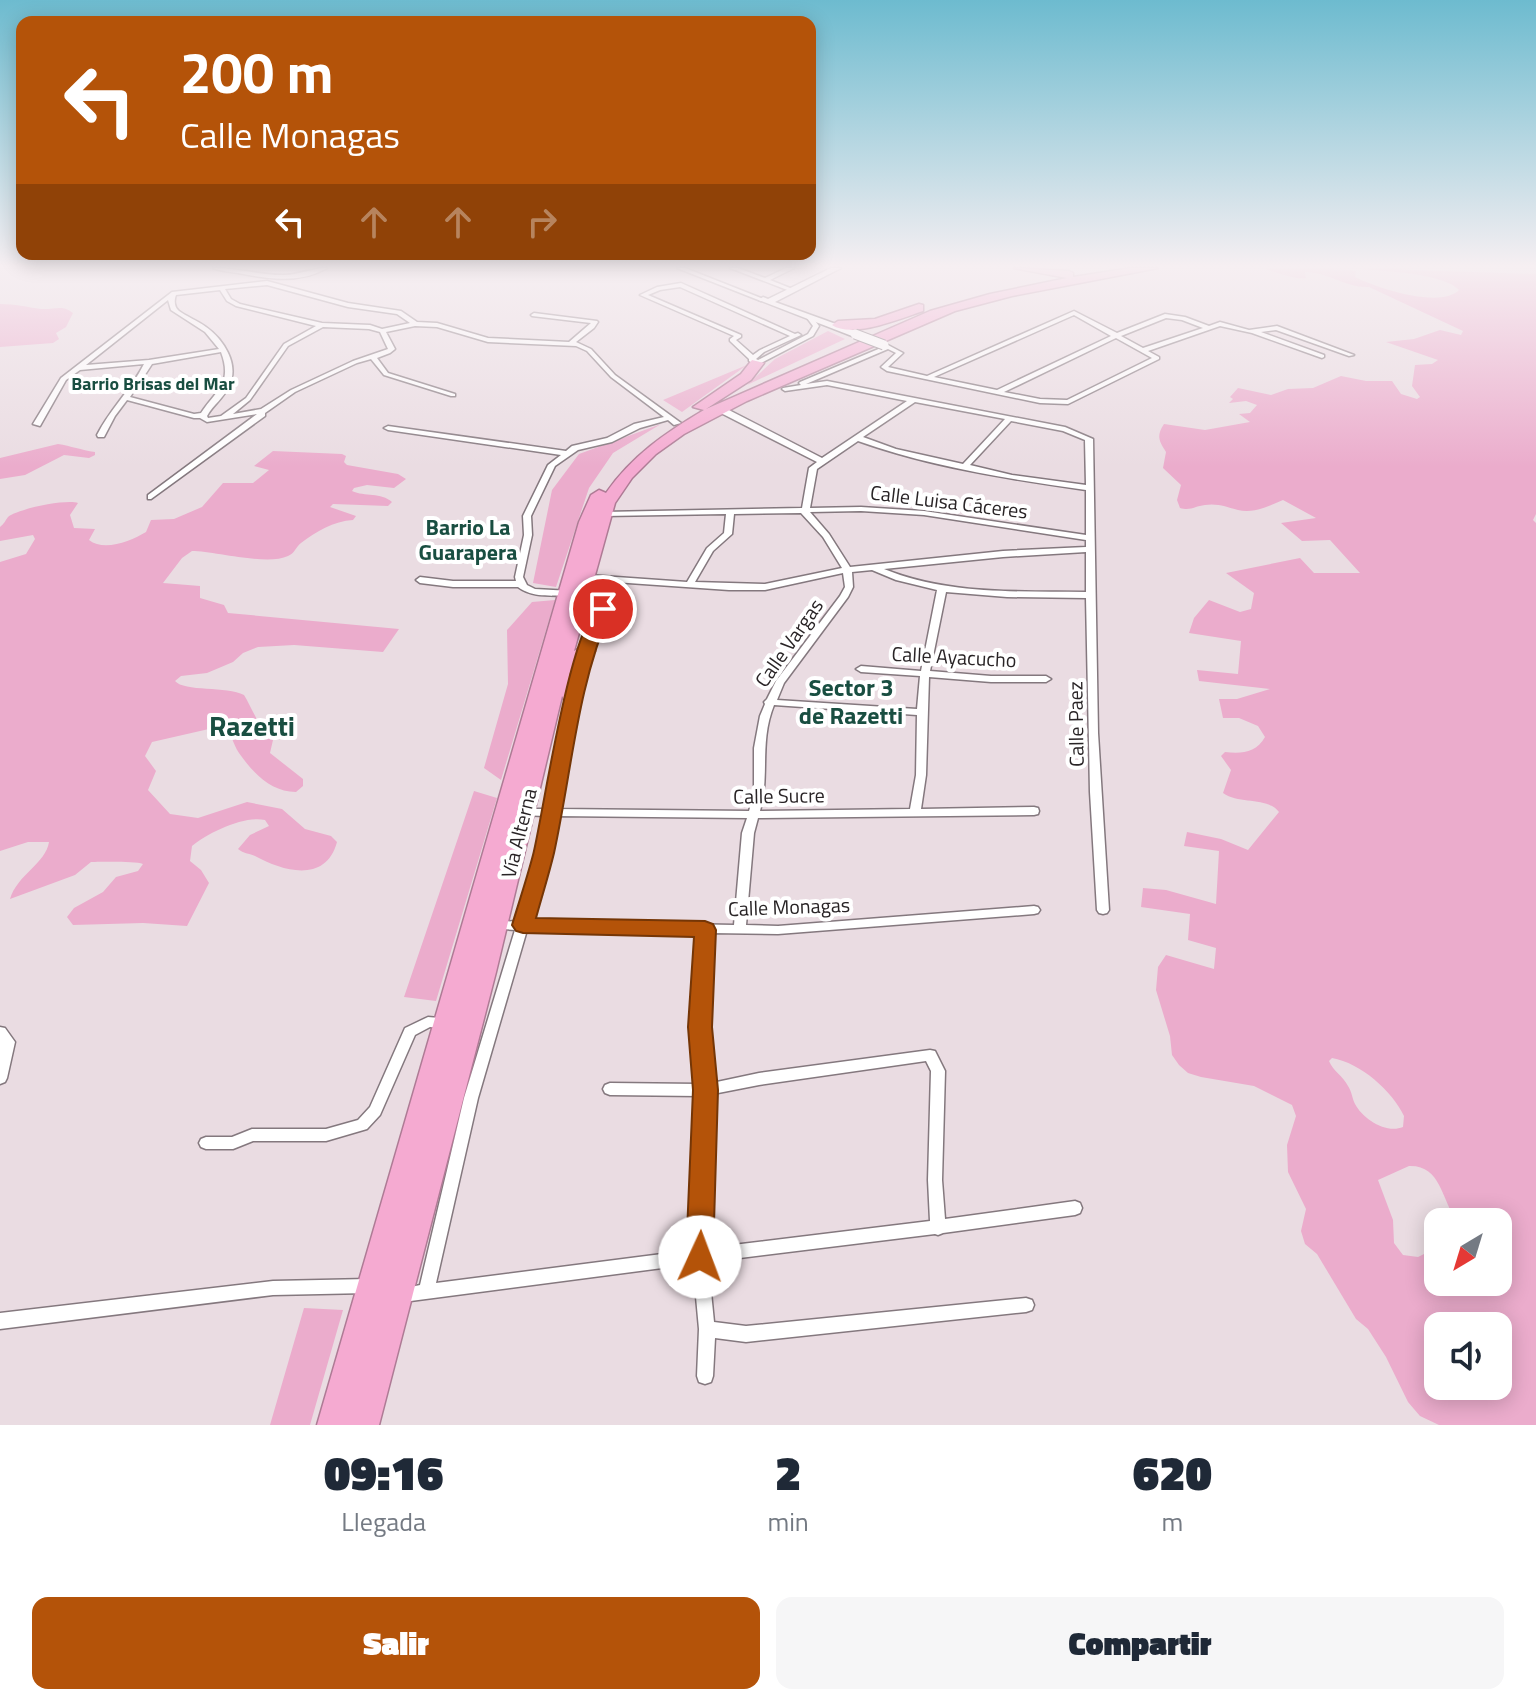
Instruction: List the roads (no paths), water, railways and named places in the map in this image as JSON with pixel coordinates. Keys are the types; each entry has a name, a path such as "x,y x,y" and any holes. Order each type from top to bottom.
{"highway":[{"name":"Vía Alterna","path":"334,1425 541,681 569,593 587,522 601,490 640,448 676,420 871,334"},
{"name":"Vía Alterna","path":"362,1425 496,925 559,673 604,514 621,481 641,459 681,429 890,334"},
{"path":"886,346 910,334"},
{"path":"676,420 746,377 754,362"},
{"path":"720,409 785,389"},
{"path":"572,697 559,673 586,651"}],"main road":[{"path":"858,334 886,346"}],"street":[{"path":"37,424 63,379 121,334"},
{"path":"127,398 194,416 204,415 229,380 229,360 210,334"},
{"path":"221,420 248,399 286,345 305,334"},
{"path":"151,497 293,391 392,349 384,334"},
{"path":"469,334 488,340 571,343 585,347 613,376 676,420"},
{"path":"571,343 582,334"},
{"path":"735,334 739,336 732,340 754,362"},
{"path":"754,362 762,351 800,334"},
{"path":"754,362 808,334"},
{"path":"927,378 1025,334"},
{"path":"785,389 886,346 900,354 885,368 1040,401 1075,401 1157,359 1113,334"},
{"path":"998,392 1120,334"},
{"path":"1144,350 1190,334"},
{"path":"1261,334 1322,356"},
{"path":"1295,334 1351,355"},
{"path":"78,368 149,362 223,350"},
{"path":"373,357 386,374 453,395"},
{"path":"101,435 110,416 127,398 149,362"},
{"path":"785,389 827,383 1010,418"},
{"path":"847,570 826,536 805,512 813,468 820,460 913,400"},
{"path":"720,409 820,460"},
{"path":"204,415 205,419 221,420 263,411"},
{"path":"966,465 1010,418"},
{"name":"Calle Paez","path":"1010,418 1065,429 1087,437 1095,812 1103,910"},
{"path":"388,428 565,453 676,420"},
{"path":"858,438 894,451 1023,480 1090,488"},
{"path":"521,584 521,561 528,535 527,516 552,465 565,453"},
{"name":"Calle Luisa Cáceres","path":"604,514 861,509 924,513 1089,544"},
{"path":"690,584 710,550 728,534 730,513"},
{"path":"588,578 765,587 847,570 1089,544"},
{"path":"873,568 916,583 942,588 1089,595"},
{"name":"Calle Vargas","path":"740,927 752,815 759,794 759,748 769,702 789,669 844,597 849,587 847,570"},
{"path":"420,580 453,584 521,584 533,592 569,593"},
{"path":"915,811 921,775 924,674 942,588"},
{"path":"426,1292 471,1098 544,853 572,697 603,609"},
{"name":"Calle Ayacucho","path":"861,669 1046,679"},
{"path":"769,702 921,712"},
{"name":"Calle Sucre","path":"524,812 752,815 1034,811"},
{"name":"Calle Monagas","path":"496,925 778,930 1034,910"},
{"path":"705,930 700,1027 706,1090 700,1257 707,1329 705,1376"},
{"path":"206,1143 233,1143 248,1135 326,1135 362,1125 375,1111 410,1032 428,1022 448,1023"},
{"path":"0,1032 8,1042 0,1078"},
{"path":"610,1089 706,1090 789,1074 930,1055 938,1071 935,1180 938,1228"},
{"path":"397,1296 1075,1208"},
{"path":"0,1321 273,1288 373,1286"},
{"path":"707,1329 746,1334 1026,1305"}],"district":[{"name":"Barrio Brisas del Mar","path":"153,384"},
{"name":"Barrio La Guarapera","path":"468,540"},
{"name":"Sector 3 de Razetti","path":"851,702"},
{"name":"Razetti","path":"252,726"}]}
